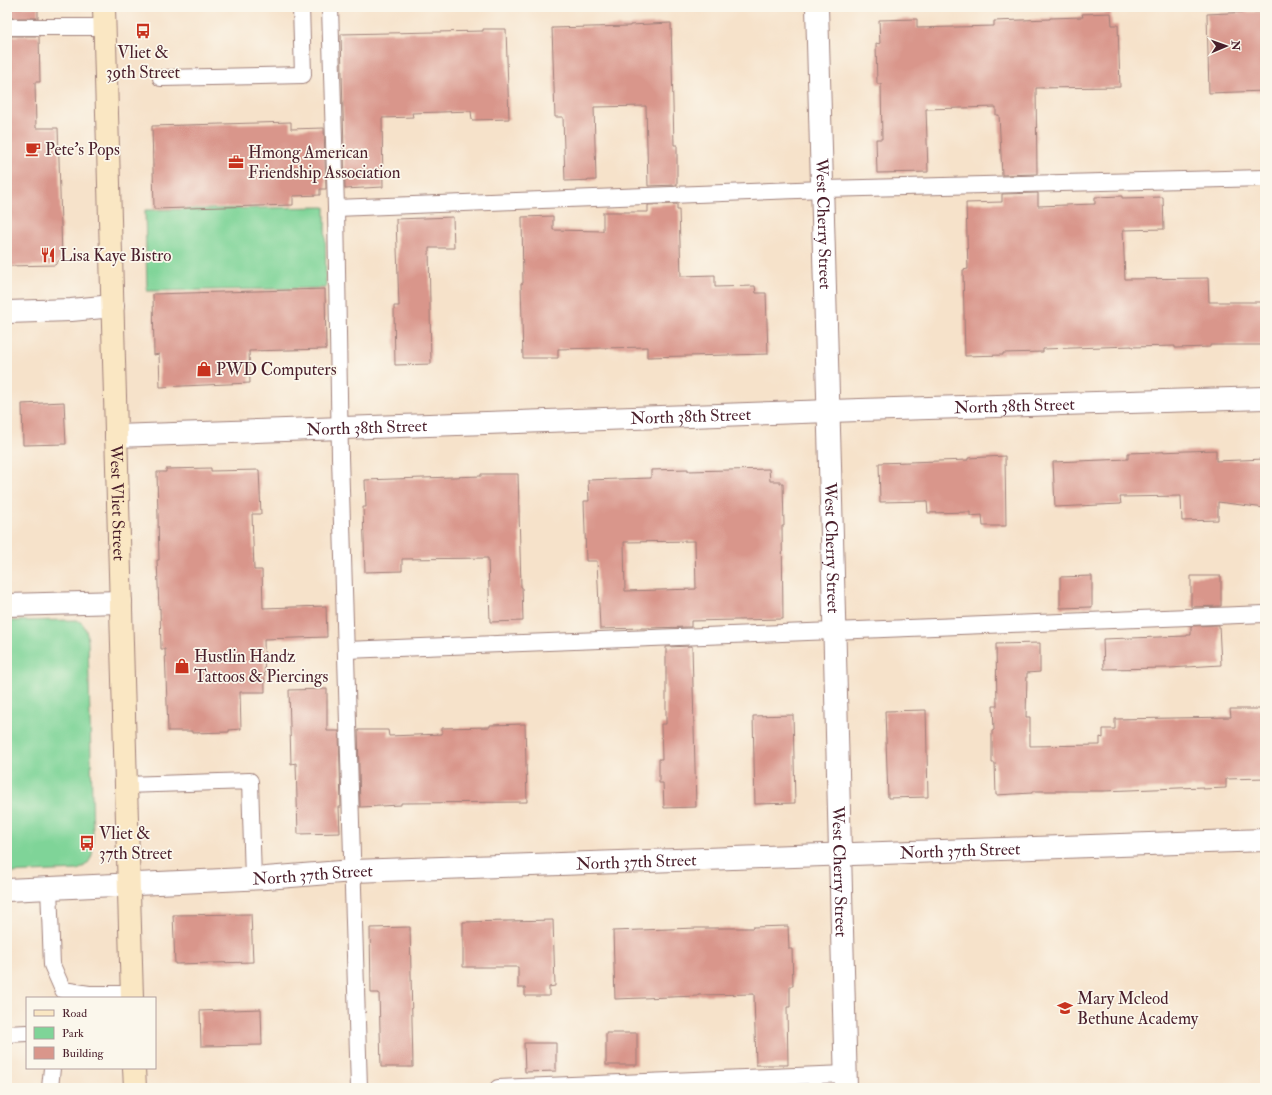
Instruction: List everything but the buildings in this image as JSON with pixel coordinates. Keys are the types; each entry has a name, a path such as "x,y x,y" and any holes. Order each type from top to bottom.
{"street":[{"name":"West Cherry Street","path":"817,7 824,190 833,631 846,1081"},
{"name":"West Vliet Street","path":"105,17 132,996"},
{"path":"7,312 71,310 113,306"},
{"name":"North 38th Street","path":"116,436 1265,398"},
{"path":"7,605 121,602"},
{"name":"North 37th Street","path":"7,890 253,879 353,871 1265,840"},
{"path":"134,1069 135,1088"}],"lane":[{"path":"161,78 303,75 301,7"},
{"path":"330,7 336,208 340,428 359,1088"},
{"path":"7,27 105,17"},
{"path":"336,208 824,190 1265,178"},
{"path":"346,650 1265,614"},
{"path":"125,785 250,781 253,879"},
{"path":"49,888 52,965 63,994 132,996"},
{"path":"7,1034 26,1033"},
{"path":"50,1088 52,1069"},
{"path":"498,1088 846,1081"}],"green space":[{"path":"325,207 326,288 147,291 145,210"},
{"path":"76,620 82,623 86,631 88,641 93,834 92,855 88,863 78,870 7,873 7,621"}],"place":[{"name":"Vliet & 39th Street","path":"143,31"},
{"name":"Pete's Pops","path":"33,149"},
{"name":"Hmong American Friendship Association","path":"236,162"},
{"name":"Lisa Kaye Bistro","path":"48,255"},
{"name":"PWD Computers","path":"204,369"},
{"name":"Hustlin Handz Tattoos & Piercings","path":"182,666"},
{"name":"Vliet & 37th Street","path":"87,843"},
{"name":"Mary Mcleod Bethune Academy","path":"1065,1008"}]}
